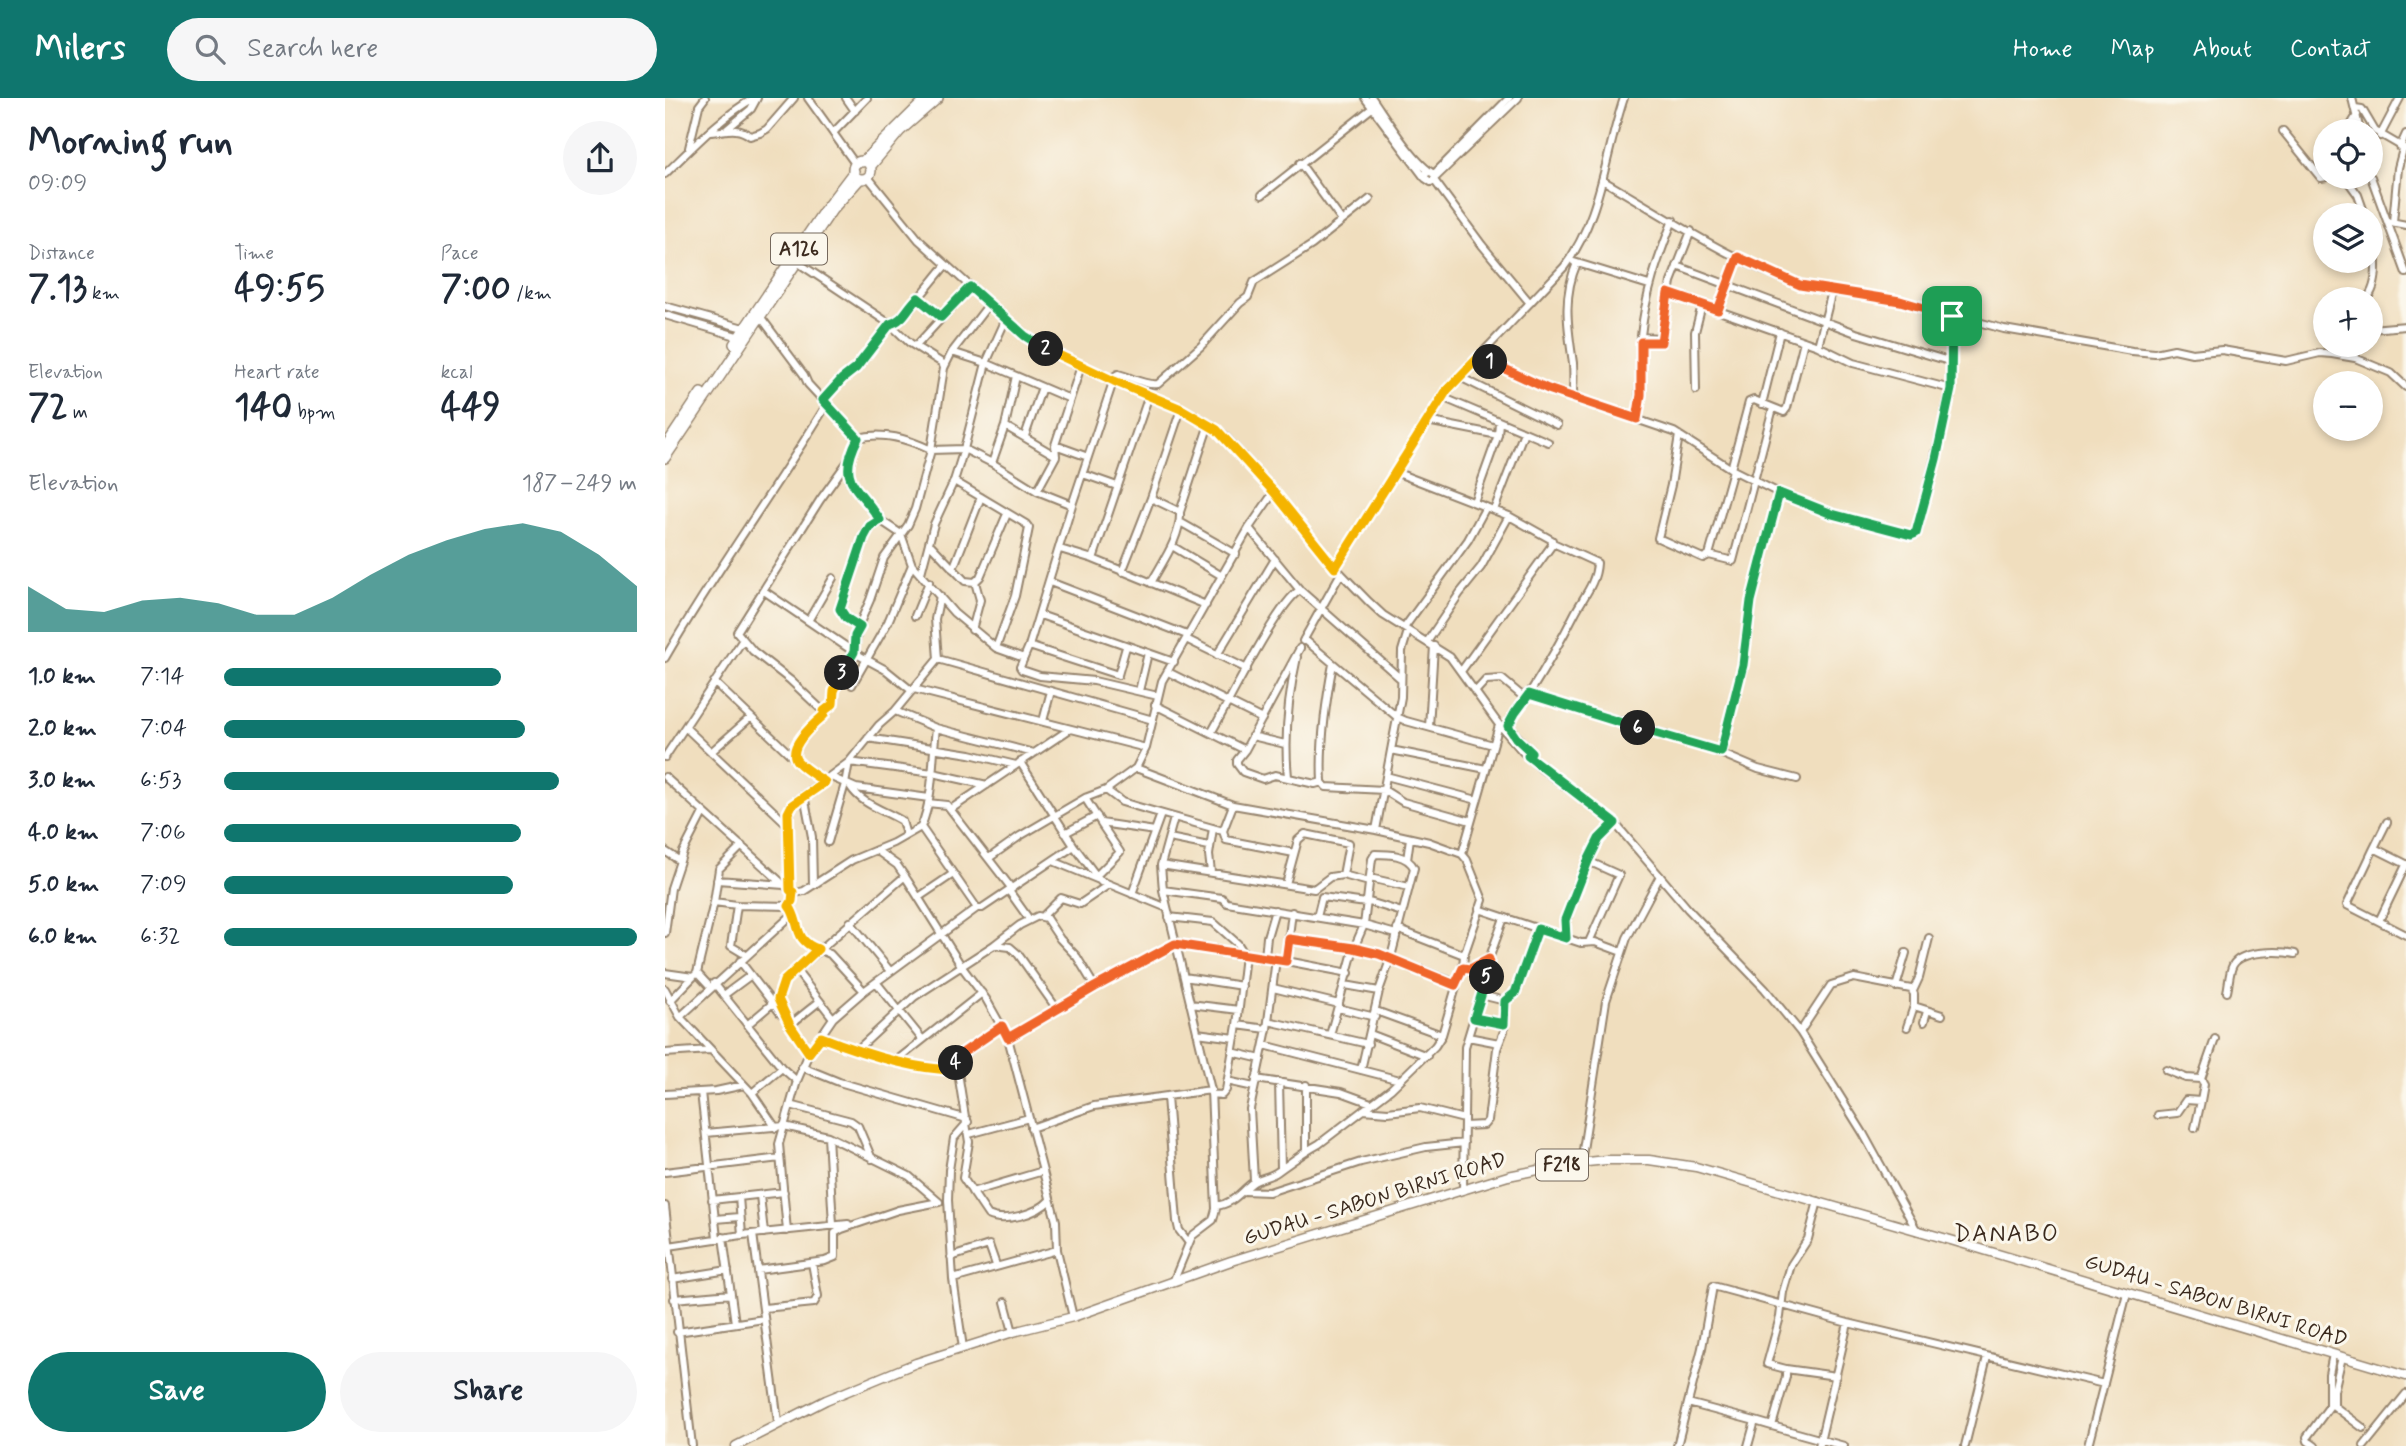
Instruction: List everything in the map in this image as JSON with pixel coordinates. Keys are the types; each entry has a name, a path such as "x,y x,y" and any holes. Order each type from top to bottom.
{"highway":[{"name":"A126","path":"665,458 823,212 927,98"},
{"name":"A126","path":"665,447 861,170 938,98"}],"main road":[{"name":"GUDAU - SABON BIRNI ROAD","path":"736,1446 778,1422 882,1375 1013,1332 1073,1317 1174,1280 1316,1234 1525,1171 1581,1163 1649,1160 1678,1164 1818,1201 2406,1376"}],"street":[{"path":"689,150 699,106 705,98"},
{"path":"666,172 709,132 741,106 756,98"},
{"path":"727,129 751,109 756,98"},
{"path":"709,132 727,129 744,131 750,136 760,134 794,98"},
{"path":"808,98 910,231 970,287 1032,341 1081,366 1181,409 1224,435 1338,570 1383,615 1450,657 1462,670 1499,725 1528,756 1615,823 1660,876 1765,989 1800,1032 1863,1133 1917,1232"},
{"path":"846,98 855,111"},
{"path":"833,133 867,98"},
{"path":"1365,98 1432,176 1482,245 1530,303"},
{"path":"1372,98 1432,176"},
{"path":"1432,176 1509,98"},
{"path":"1432,176 1518,98"},
{"path":"1322,782 1315,785 1275,775 1263,779 1243,772 1237,760 1300,648 1338,570 1427,421 1460,377 1569,260 1585,231 1624,98"},
{"path":"2352,98 2358,119"},
{"path":"2383,130 2400,98"},
{"path":"1262,195 1372,108"},
{"path":"2356,111 2362,109 2369,119"},
{"path":"2353,119 2356,111"},
{"path":"2283,131 2313,168"},
{"path":"2390,222 2406,134"},
{"path":"2383,138 2403,148"},
{"path":"1300,163 1342,221"},
{"path":"1602,180 1738,257 1800,285 1900,301 2004,328 2132,351 2155,353 2174,349 2192,353 2222,350 2286,361 2327,353 2355,358 2391,373 2406,387"},
{"path":"2376,189 2406,273"},
{"path":"1158,696 1075,678 1040,676 1021,670 1020,667 1040,615 1072,505 1114,381 1118,374 1150,385 1159,384 1248,297 1254,282 1312,245 1370,199"},
{"path":"1637,419 1641,395 1641,340 1649,285 1673,220"},
{"path":"2390,222 2406,225"},
{"path":"1641,340 1662,338 1668,293 1691,231"},
{"path":"2397,253 2406,254"},
{"path":"1718,310 1738,257"},
{"path":"1569,260 1649,285"},
{"path":"797,262 890,324 905,340 943,363 944,368"},
{"path":"1573,397 1573,367 1566,316 1567,298 1577,263"},
{"path":"665,658 696,604 794,458 825,402 890,324 904,316 946,265"},
{"path":"1677,266 1824,322 1952,362"},
{"path":"916,346 970,287"},
{"path":"1818,346 1832,291"},
{"path":"1668,293 1818,346 1853,363 1951,389"},
{"path":"918,298 941,317"},
{"path":"796,760 794,754 798,741 833,704 834,691 854,652 859,625 884,558 908,525 920,496 931,450 944,368 952,352 989,304"},
{"path":"1696,390 1695,332 1702,305"},
{"path":"665,306 745,333"},
{"path":"665,315 745,333"},
{"path":"760,316 808,384 858,438"},
{"path":"1479,357 1548,389 1679,435 1733,470 1779,493 1832,514 1911,535 1916,533 1951,389 1952,316"},
{"path":"921,573 935,524 954,481 964,449 986,363 1006,319"},
{"path":"2383,328 2406,326"},
{"path":"1762,404 1780,332"},
{"path":"1709,555 1733,470 1747,404 1751,400 1784,412 1804,341"},
{"path":"952,352 986,363 1070,399"},
{"path":"1037,491 1056,456 1055,444 1081,366"},
{"path":"992,463 1005,426 1016,376"},
{"path":"1460,377 1557,425"},
{"path":"1025,436 1042,387"},
{"path":"1093,559 1149,395"},
{"path":"1443,397 1548,442"},
{"path":"1679,435 1668,501 1658,538 1703,558 1709,555 1734,560 1773,408"},
{"path":"1122,572 1181,409"},
{"path":"1427,421 1497,435"},
{"path":"1474,502 1499,422"},
{"path":"1151,583 1172,546 1180,522 1180,512 1209,424"},
{"path":"1005,426 1056,456"},
{"path":"1376,830 1401,697 1402,651 1406,630 1490,508 1524,432"},
{"path":"858,438 870,435 887,436 904,439 931,450 964,449 1037,491 1072,505"},
{"path":"824,711 737,632 820,500 848,461 858,438"},
{"path":"1055,444 1088,457"},
{"path":"848,461 854,487 880,520 901,534 912,565 972,630 996,648 1024,658"},
{"path":"1395,472 1509,516 1551,539 1553,543 1597,563 1596,578 1576,610 1559,646 1508,726 1531,752 1528,756"},
{"path":"1083,474 1117,486"},
{"path":"954,481 1029,528 1015,596 996,648"},
{"path":"989,859 1020,836 1085,798 1106,790 1136,768 1146,748 1162,681 1249,528 1274,492"},
{"path":"1721,752 1743,665 1751,601 1779,493"},
{"path":"953,569 981,497"},
{"path":"1151,498 1180,512"},
{"path":"975,582 980,577 1007,514"},
{"path":"1427,642 1459,593 1481,568 1509,516"},
{"path":"859,625 846,618 840,609 864,537 870,526 880,520"},
{"path":"1180,522 1235,554"},
{"path":"1249,528 1300,590 1401,679"},
{"path":"1462,670 1553,543"},
{"path":"929,544 965,580 975,582"},
{"path":"1172,546 1223,576"},
{"path":"1060,550 1093,559 1206,605"},
{"path":"1217,655 1275,559"},
{"path":"852,685 865,658 888,622 912,565"},
{"path":"808,621 833,578"},
{"path":"915,616 929,582"},
{"path":"972,630 980,600 975,582"},
{"path":"1050,582 1186,637 1247,669"},
{"path":"1211,733 1292,594 1300,590"},
{"path":"764,591 913,690 1146,748"},
{"path":"789,906 792,901 789,889 788,813 792,805 849,762 938,659 935,619 940,596"},
{"path":"1040,615 1174,662"},
{"path":"1304,639 1397,716 1493,745"},
{"path":"665,757 743,640"},
{"path":"1029,646 1118,675 1126,647"},
{"path":"1429,727 1434,646"},
{"path":"1288,777 1285,744 1291,685 1300,648"},
{"path":"1139,691 1148,653"},
{"path":"938,659 1153,720"},
{"path":"1333,664 1321,765 1322,782 1326,787 1384,790 1403,802 1471,821"},
{"path":"1168,672 1262,719"},
{"path":"1475,692 1486,680 1499,679 1521,695 1528,694 1721,752 1758,769 1797,779"},
{"path":"714,682 796,760 828,780 944,803 989,859 1029,919"},
{"path":"1043,721 1051,691"},
{"path":"1156,705 1245,750"},
{"path":"895,711 936,728 1034,753"},
{"path":"711,752 751,717"},
{"path":"1462,854 1499,725"},
{"path":"685,727 787,824"},
{"path":"717,880 804,891 852,860 921,827 933,773 936,728"},
{"path":"951,809 1070,729"},
{"path":"1252,736 1285,744"},
{"path":"868,738 1018,764 1074,846 1102,881"},
{"path":"1391,750 1486,769"},
{"path":"849,762 933,773 987,785"},
{"path":"828,842 848,785 849,762"},
{"path":"1136,768 1233,805 1376,830 1462,854 1482,895 1442,1035 1427,1056 1319,1144 1306,1150 1276,1173 1254,1180 1226,1205 1216,1206"},
{"path":"1386,776 1477,800"},
{"path":"665,777 789,889"},
{"path":"848,785 871,806 902,821 906,835"},
{"path":"1106,790 1122,802 1223,831"},
{"path":"804,796 812,837 813,885"},
{"path":"857,1050 914,997 962,967 1029,919 1044,916 1061,898 1080,904 1102,881 1120,852 1085,798"},
{"path":"1233,805 1223,831 1226,839 1294,853"},
{"path":"665,933 667,902 671,888 680,860 703,813"},
{"path":"1132,894 1161,814"},
{"path":"1174,818 1161,864 1163,890 1211,1092 1216,1206 1213,1220 1192,1236 1174,1280"},
{"path":"1065,833 1099,820 1154,831"},
{"path":"2387,822 2347,905 2406,935"},
{"path":"1566,938 1565,920 1588,861 1599,839 1615,823"},
{"path":"921,827 977,908"},
{"path":"1211,872 1209,846 1213,828"},
{"path":"1286,884 1300,836 1305,834 1349,843 1343,875"},
{"path":"1169,838 1209,846"},
{"path":"1407,859 1410,838"},
{"path":"670,1001 695,975 714,902 719,869 742,846"},
{"path":"787,1231 780,1127 802,1067 834,1018 864,991 941,932 1011,890 1074,846"},
{"path":"2374,848 2406,865 2379,921"},
{"path":"876,850 897,864 962,967 982,993 1008,1038 1056,1221 1057,1250 1073,1317"},
{"path":"665,851 680,860"},
{"path":"1330,1035 1346,985 1354,948 1364,925 1375,855 1389,854 1407,859 1414,868 1391,957 1379,990 1361,1070"},
{"path":"1192,869 1206,861 1209,855"},
{"path":"1053,861 1167,908"},
{"path":"1588,861 1619,875 1589,942"},
{"path":"1161,864 1314,889 1328,877 1343,875 1409,887"},
{"path":"919,897 953,874"},
{"path":"790,1025 778,999 784,981 905,876"},
{"path":"1581,1163 1603,1014 1622,952 1660,876"},
{"path":"1163,890 1222,898 1227,902 1397,932 1464,955"},
{"path":"1317,917 1321,898 1366,902 1402,912"},
{"path":"714,902 789,906"},
{"path":"737,905 731,946 746,955"},
{"path":"789,906 794,913 798,932 810,946 829,954 864,991"},
{"path":"1479,909 1582,943 1589,942 1622,952"},
{"path":"1265,957 1267,937 1275,910"},
{"path":"1286,961 1291,912"},
{"path":"680,1017 794,913"},
{"path":"1044,916 1077,957 1095,987"},
{"path":"1031,1128 1094,1106 1211,1092 1224,1093 1233,1052 1245,955 1238,944 1213,922 1169,917"},
{"path":"1463,1190 1465,1047 1486,978 1489,959 1504,918"},
{"path":"850,922 890,971"},
{"path":"1363,1110 1388,1112 1420,1108 1464,1122 1484,1125 1488,1121 1499,1043 1503,1035 1505,1001 1515,993 1538,929"},
{"path":"1289,939 1354,948 1391,957 1455,985"},
{"path":"1907,1027 1914,1006 1913,991 1929,939"},
{"path":"1008,1038 1175,944 1349,973"},
{"path":"994,945 1010,947 1018,954 1057,1010"},
{"path":"2227,992 2233,964 2242,956 2277,950 2295,954"},
{"path":"1896,986 1906,953"},
{"path":"1254,1180 1250,1109 1268,1025 1276,959"},
{"path":"1463,968 1470,969 1489,959"},
{"path":"740,961 809,1053"},
{"path":"795,970 834,1018"},
{"path":"665,973 695,975 712,985 724,995 782,1068 797,1081"},
{"path":"724,995 751,975"},
{"path":"1184,977 1242,986"},
{"path":"1800,1032 1831,985 1854,978 1913,991"},
{"path":"877,982 922,1039"},
{"path":"1346,985 1379,990"},
{"path":"1273,988 1375,1014 1442,1035"},
{"path":"665,989 680,1017 753,1093 780,1127"},
{"path":"896,1061 982,993"},
{"path":"1481,995 1505,1001"},
{"path":"790,1025 820,1000"},
{"path":"747,1025 773,1003"},
{"path":"1190,1004 1239,1010"},
{"path":"1914,1006 1942,1015"},
{"path":"1924,1022 1927,1010"},
{"path":"1474,1018 1504,1024"},
{"path":"1237,1025 1268,1025 1368,1044"},
{"path":"1002,1026 956,1060 969,1134 963,1178 988,1215 1000,1218 1016,1217 1044,1206 1050,1200"},
{"path":"1197,1033 1235,1038"},
{"path":"1370,1034 1427,1056"},
{"path":"821,1037 924,1068 956,1070"},
{"path":"1468,1037 1499,1043"},
{"path":"2195,1128 2204,1084 2201,1079 2214,1039"},
{"path":"1264,1045 1400,1080"},
{"path":"665,1054 710,1050"},
{"path":"1233,1052 1261,1059"},
{"path":"802,1067 839,1082 967,1121"},
{"path":"753,1093 782,1068"},
{"path":"2166,1070 2186,1078 2201,1079"},
{"path":"1227,1081 1279,1082 1306,1086 1341,1092 1371,1104"},
{"path":"1279,1082 1281,1168"},
{"path":"665,1094 716,1091 744,1084"},
{"path":"1306,1086 1306,1150"},
{"path":"701,1092 712,1200 728,1270 735,1323"},
{"path":"1167,1097 1177,1221 1179,1230 1189,1243"},
{"path":"2158,1115 2177,1112 2186,1100 2201,1101"},
{"path":"790,1105 851,1121 858,1126 872,1159"},
{"path":"969,1134 1029,1118"},
{"path":"963,1348 953,1279 948,1200 954,1138 967,1121"},
{"path":"706,1133 780,1127 828,1136 909,1176 939,1202"},
{"path":"828,1136 833,1225"},
{"path":"1244,1191 1269,1192 1361,1162 1426,1147 1464,1143"},
{"path":"665,1172 780,1157"},
{"path":"972,1192 1043,1171"},
{"path":"712,1200 784,1192"},
{"path":"760,1195 764,1233"},
{"path":"739,1197 742,1235"},
{"path":"758,1270 835,1257 835,1233 898,1210 948,1200"},
{"path":"1818,1201 1808,1239 1791,1265 1767,1364 1786,1370 1836,1376"},
{"path":"665,1206 677,1332 692,1446"},
{"path":"715,1219 740,1217"},
{"path":"669,1246 742,1235 856,1224"},
{"path":"753,1234 778,1422"},
{"path":"951,1257 989,1245 996,1265"},
{"path":"953,1279 1057,1250"},
{"path":"764,1308 814,1303 818,1296 812,1263"},
{"path":"672,1279 728,1270"},
{"path":"1677,1446 1702,1348 1713,1286 1848,1323 2104,1384"},
{"path":"2089,1444 2127,1293"},
{"path":"674,1298 731,1294"},
{"path":"1005,1302 1013,1332"},
{"path":"677,1332 764,1320"},
{"path":"1820,1443 1848,1323"},
{"path":"2315,1446 2307,1437 2331,1406 2329,1374 2338,1355"},
{"path":"1965,1446 1987,1357"},
{"path":"1772,1426 1786,1370"},
{"path":"2364,1446 2406,1394"},
{"path":"1688,1403 1772,1426 1820,1443 1844,1446"},
{"path":"2331,1406 2363,1428"},
{"path":"1748,1446 1755,1421"}],"district":[{"name":"DANABO","path":"2007,1234"}],"route":[{"path":"1738,257 1800,285 1900,301 1952,316 1951,389 1919,529 1911,535 1832,514 1779,493 1751,601 1743,665 1721,752 1529,694 1510,720 1509,728 1531,752 1528,756 1615,823 1599,839 1588,861 1565,920 1566,938 1538,929 1515,993 1505,1001 1504,1024 1474,1018 1489,959 1470,969 1463,968 1455,985 1391,957 1354,948 1289,939 1286,961 1175,944 1008,1038 1002,1026 961,1054 956,1060 956,1070 924,1068 821,1037 809,1053 790,1025 778,999 784,981 818,949 810,946 798,932 794,913 789,906 793,892 790,890 787,818 792,805 825,782 796,760 794,754 798,741 833,704 838,680 854,652 855,636 860,627 846,618 840,609 864,537 870,526 880,520 851,481 848,461 858,438 823,400 856,368 890,324 904,316 918,298 941,317 970,287 1025,336 1043,348 1209,424 1235,447 1335,568 1447,390 1479,357 1548,389 1637,419 1641,395 1641,342 1661,342 1668,293 1718,310 1738,257"}]}
